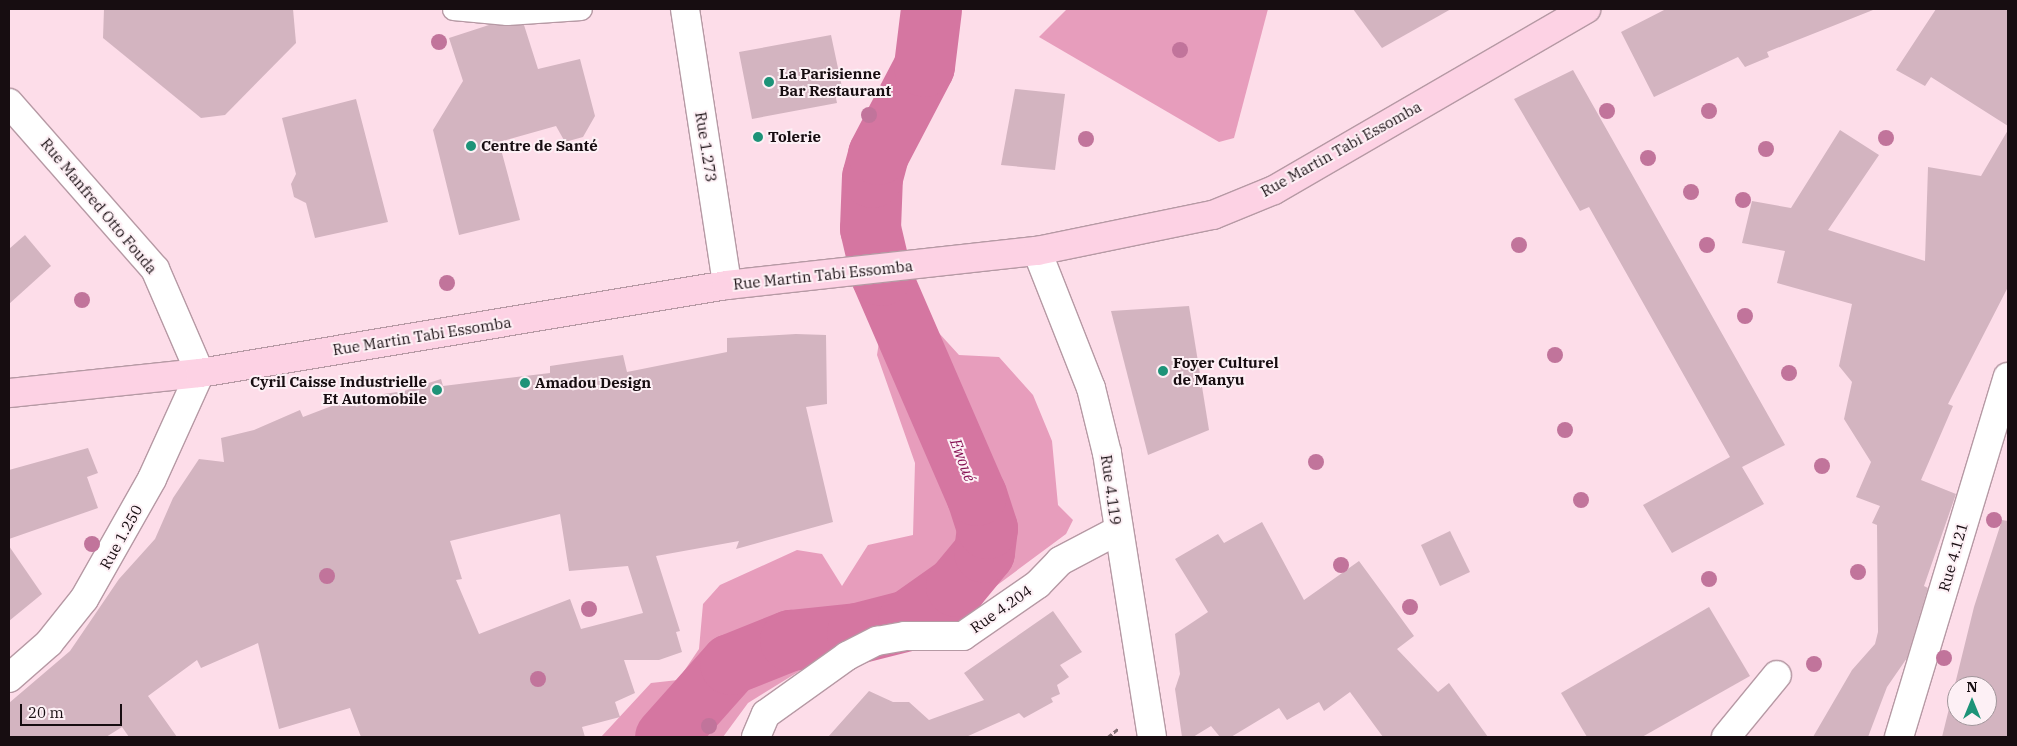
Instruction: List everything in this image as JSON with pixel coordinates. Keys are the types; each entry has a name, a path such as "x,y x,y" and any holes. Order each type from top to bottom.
{"main road":[{"name":"Rue Martin Tabi Essomba","path":"9,393 200,373 727,285 1037,251 1213,215 1274,190 1586,9"}],"street":[{"name":"Rue 1.273","path":"686,9 727,285"},
{"name":"Rue Manfred Otto Fouda","path":"9,104 155,269 200,373"},
{"name":"Rue 4.119","path":"1037,251 1092,388 1107,453 1116,531 1130,588 1152,737"},
{"name":"Rue 1.250","path":"9,678 49,643 84,600 152,479 200,373"},
{"name":"Rue 4.121","path":"1899,737 2008,377"},
{"name":"Rue 4.204","path":"756,737 766,714 847,656 877,642 905,636 963,636 1038,584 1060,561 1116,531"},
{"path":"1726,737 1777,675"}],"lane":[{"path":"453,9 506,14 581,9"}],"shaded area":[{"path":"1067,9 1268,9 1234,138 1219,142 1039,37"},
{"path":"884,309 917,309 959,355 999,357 1033,395 1052,441 1058,505 1073,520 1066,534 969,606 837,648 748,703 723,737 601,737 651,683 678,680 699,649 703,604 720,585 797,550 822,554 842,586 868,545 913,535 915,463 877,355"}],"building":[{"path":"104,9 293,9 296,43 225,115 201,118 103,38"},
{"path":"1353,9 1451,9 1382,48"},
{"path":"1666,9 1873,10 1767,52 1769,57 1745,67 1738,57 1654,97 1621,32"},
{"path":"1936,9 2008,9 2008,126 1931,77 1925,86 1896,70"},
{"name":"Centre de Santé","path":"489,25 524,25 538,69 580,59 595,116 583,137 565,142 556,126 499,142 520,220 459,235 433,130 463,81 449,38"},
{"path":"831,35 842,87 834,88 837,103 752,119 739,52"},
{"path":"1573,70 1785,445 1742,467 1764,504 1672,553 1643,505 1730,457 1589,207 1580,211 1514,99"},
{"path":"1015,89 1065,94 1055,170 1001,165"},
{"path":"356,99 388,222 315,238 306,203 294,197 291,184 296,174 282,118"},
{"path":"1840,130 1879,155 1828,230 1925,261 1928,167 1981,176 2008,130 2008,287 1948,404 1953,406 1921,480 1956,494 1924,586 1928,588 1907,658 1887,687 1868,737 1813,737 1852,670 1875,644 1878,632 1877,525 1872,523 1880,506 1856,497 1871,462 1844,419 1852,382 1839,366 1852,304 1777,283 1785,251 1742,243 1752,201 1791,208"},
{"path":"25,235 51,266 9,304 9,249"},
{"name":"Foyer Culturel de Manyu","path":"1189,306 1209,430 1148,455 1111,311"},
{"path":"796,334 826,335 827,404 806,407 833,522 736,549 739,541 656,556 680,631 676,632 682,652 659,660 624,660 635,693 615,702 620,717 582,727 585,737 361,737 350,708 279,729 258,643 201,668 197,660 148,696 177,737 129,737 122,727 106,737 9,737 9,703 70,651 119,579 155,539 173,498 199,459 224,462 221,438 254,430 300,410 303,417 350,399 404,391 441,379 443,386 550,373 550,366 623,355 627,372 727,352 727,338","holes":["560,514 569,571 628,566 643,613 581,629 570,599 479,634 456,580 462,579 450,541"]},
{"path":"88,448 98,473 87,477 98,508 9,539 9,470"},
{"path":"2002,520 2008,521 2008,737 1942,737 1947,717 1947,726 1997,726 1997,676 1957,676 1974,607"},
{"path":"1262,522 1304,600 1359,561 1414,636 1397,649 1438,692 1449,683 1488,737 1383,737 1350,692 1324,711 1319,702 1287,720 1279,708 1231,737 1220,737 1211,726 1193,737 1182,737 1175,689 1180,674 1175,634 1208,612 1175,559 1218,534 1224,543"},
{"path":"1450,531 1470,572 1440,586 1421,545"},
{"path":"9,546 42,594 9,621"},
{"path":"1709,607 1750,676 1642,737 1587,737 1561,693"},
{"path":"1053,611 1082,652 1060,665 1069,677 1057,685 1060,694 1051,698 1053,702 1024,718 1019,713 966,737 828,737 869,691 893,702 909,702 929,720 984,700 964,673"}],"waterway":[{"name":"Ewoué","path":"665,737 730,664 790,640 857,633 908,620 956,586 984,552 987,528 976,495 881,275 870,228 872,177 878,154 924,66 931,9"}],"place":[{"name":"La Parisienne Bar Restaurant","path":"769,82"},
{"name":"Tolerie","path":"758,137"},
{"name":"Centre de Santé","path":"471,146"},
{"name":"Foyer Culturel de Manyu","path":"1163,371"},
{"name":"Amadou Design","path":"525,383"},
{"name":"Cyril Caisse Industrielle Et Automobile","path":"437,390"}]}
